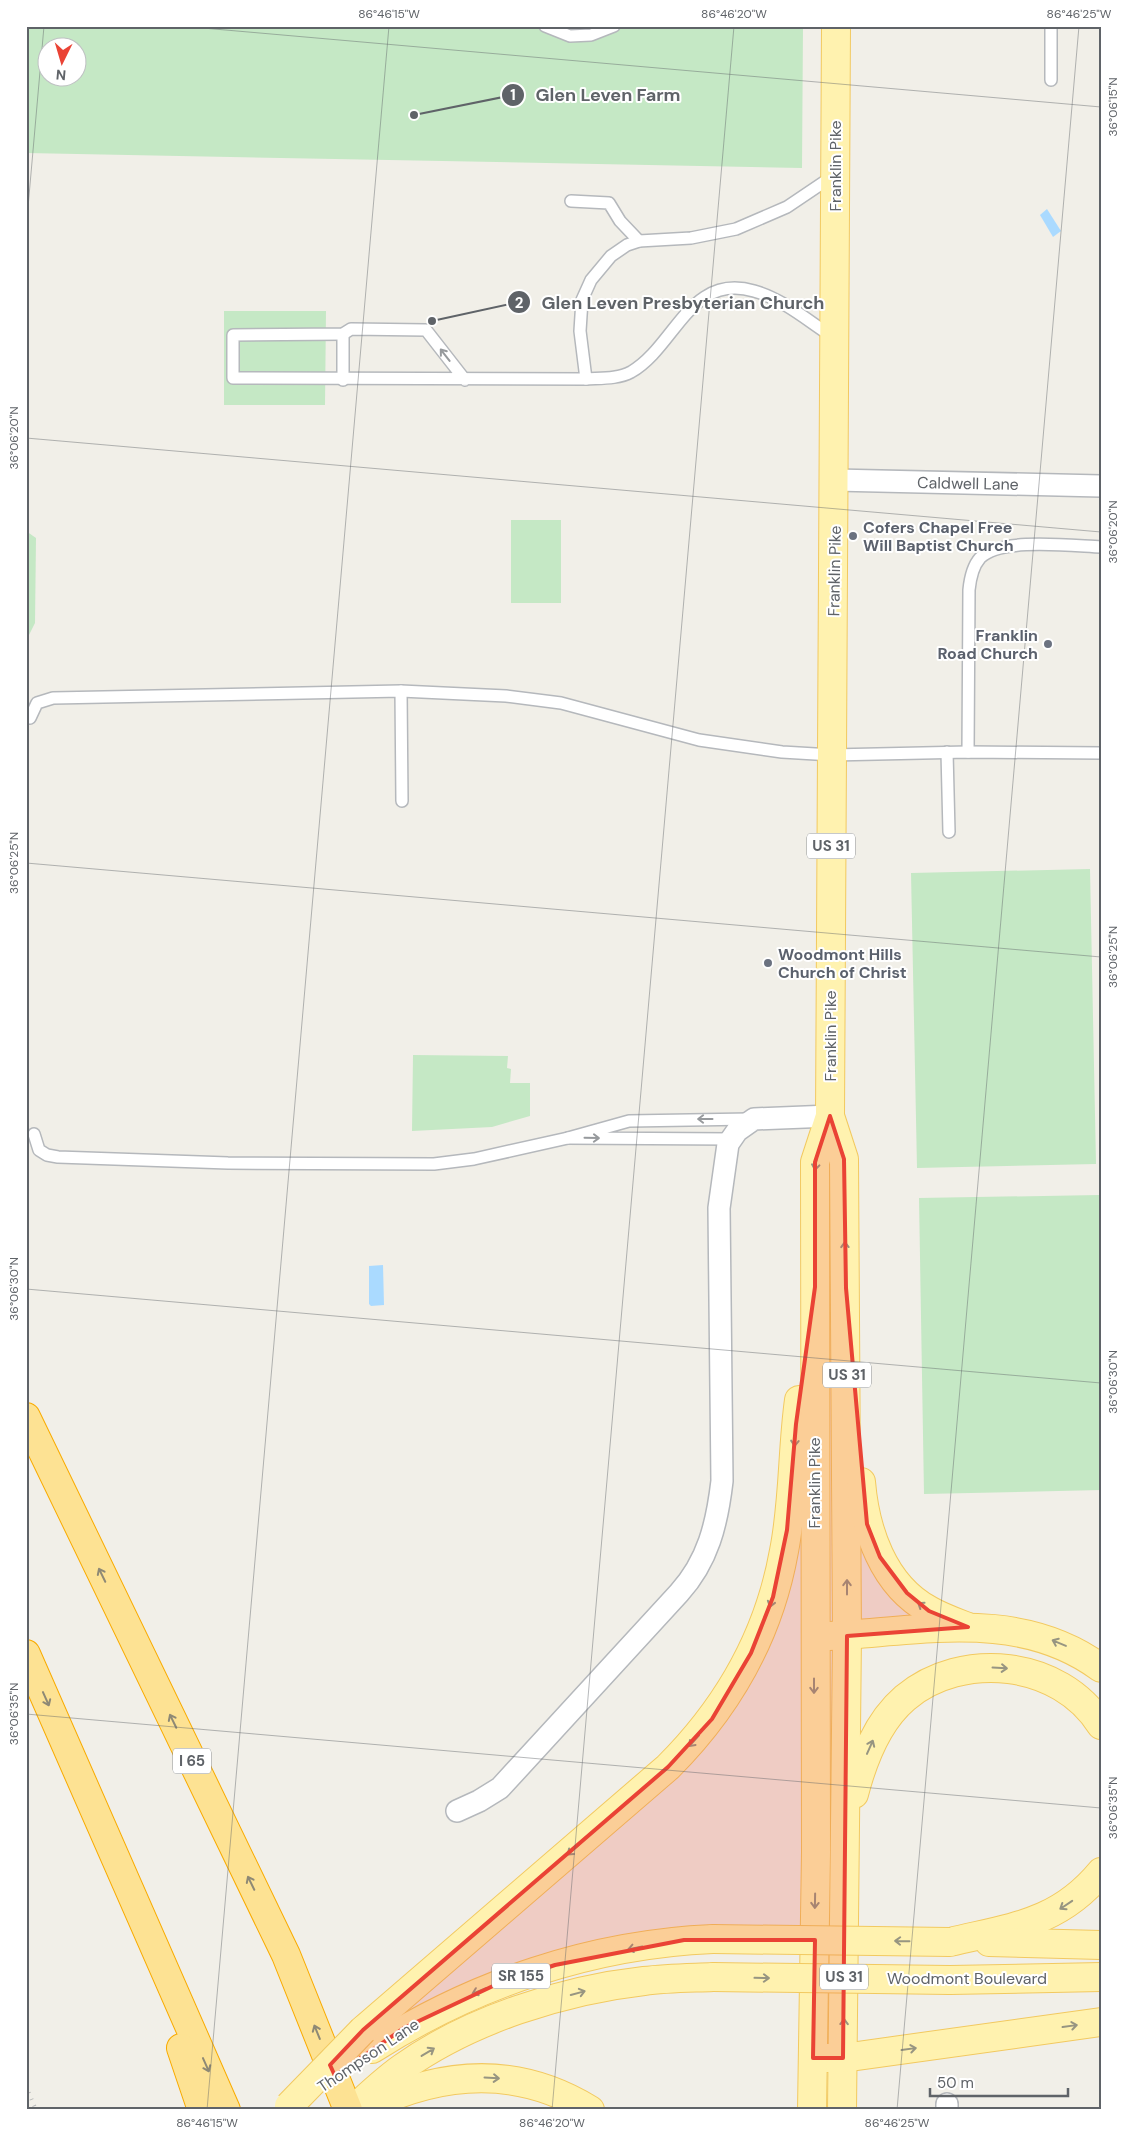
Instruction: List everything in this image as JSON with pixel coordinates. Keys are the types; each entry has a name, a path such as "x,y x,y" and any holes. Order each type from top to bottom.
{"highway":[{"name":"I 65","path":"26,1417 286,1955 348,2110"},
{"path":"26,1654 226,2110"},
{"path":"116,1860 202,2110"}],"main road":[{"name":"Franklin Pike","path":"813,2058 816,1852 814,1637 815,1162 830,1116 836,26"},
{"name":"Franklin Pike","path":"830,1116 844,1159 846,1288 846,1845"},
{"path":"287,2108 367,2040 668,1768 703,1730 732,1688 751,1653 768,1612 784,1550 796,1424 815,1287"},
{"path":"846,1288 862,1487 867,1524 873,1543 897,1582 918,1603 929,1611 968,1627"},
{"path":"814,1637 968,1627 1008,1630 1048,1639 1087,1658 1101,1668"},
{"path":"846,1845 856,1789 877,1733 904,1698 930,1681 963,1670 979,1668 999,1668 1030,1673 1060,1686 1088,1708 1101,1725"},
{"name":"US 31","path":"842,2110 846,1845"},
{"path":"950,1942 1045,1917 1070,1903 1101,1872"},
{"name":"Thompson Lane","path":"367,2040 404,2028 462,1998 525,1974 564,1963 655,1944 713,1939 950,1942"},
{"path":"950,1942 1101,1945"},
{"name":"Woodmont Boulevard","path":"713,1977 950,1980 1101,1976"},
{"name":"Thompson Lane","path":"353,2110 390,2087 433,2049 491,2021 522,2009 616,1985 646,1980 713,1977"},
{"path":"813,2058 843,2058 1101,2022"},
{"name":"US 31","path":"812,2110 813,2058"},
{"path":"363,2110 390,2087 451,2079 507,2079 555,2092 590,2110"}],"street":[{"name":"Caldwell Lane","path":"835,480 1101,486"},
{"path":"457,1811 487,1797 506,1781 688,1583 703,1560 710,1544 719,1508 722,1481 719,1208 723,1171 731,1139 743,1125 754,1118 830,1116"}],"lane":[{"path":"545,26 570,36 591,35 614,26"},
{"path":"1051,26 1051,80"},
{"path":"586,379 580,331 584,294 595,274 611,256 627,245 639,241 690,238 736,229 787,207 835,175"},
{"path":"571,201 609,203 620,221 639,241"},
{"path":"465,380 426,330 351,330 343,334 233,335 233,378 465,380 586,379 622,376 632,372 644,362 683,316 700,300 726,288 744,289 771,298 835,338"},
{"path":"342,380 343,334"},
{"path":"968,752 968,590 972,574 980,559 986,554 1009,547 1101,546"},
{"path":"401,692 402,802"},
{"path":"30,718 37,703 48,698 401,692 506,696 544,700 698,740 782,752 832,755 948,752 1101,752"},
{"path":"948,752 949,832"},
{"path":"34,1134 39,1150 47,1155 58,1156 228,1164 361,1165 452,1163 568,1138 605,1126 629,1121 754,1118"},
{"path":"568,1138 731,1139"}],"highlighted area":[{"path":"830,1116 844,1159 846,1288 867,1524 880,1557 907,1593 929,1611 968,1627 847,1636 843,2058 813,2058 815,1940 684,1940 555,1965 493,1986 404,2028 335,2076 330,2065 363,2030 668,1767 712,1719 751,1653 773,1597 787,1530 796,1424 815,1287 815,1162"}],"green space":[{"path":"26,26 803,26 802,168 26,153"},
{"path":"224,311 326,311 325,405 224,405"},
{"path":"511,520 561,520 561,603 511,603"},
{"path":"26,531 36,538 35,623 26,641"},
{"path":"1090,869 1096,1164 917,1168 911,873"},
{"path":"413,1055 508,1056 507,1068 511,1069 510,1083 530,1083 530,1116 492,1127 412,1131"},
{"path":"1099,1195 1101,1490 924,1494 919,1198"}],"water":[{"path":"1047,209 1061,231 1053,237 1040,215"},
{"path":"383,1265 384,1305 371,1306 369,1304 369,1266"}],"railway":[{"path":"26,2086 36,2110"}],"place":[{"name":"Glen Leven Farm","path":"414,115"},
{"name":"Glen Leven Presbyterian Church","path":"432,321"},
{"name":"Cofers Chapel Free Will Baptist Church","path":"853,536"},
{"name":"Franklin Road Church","path":"1048,644"},
{"name":"Woodmont Hills Church of Christ","path":"768,963"}]}
